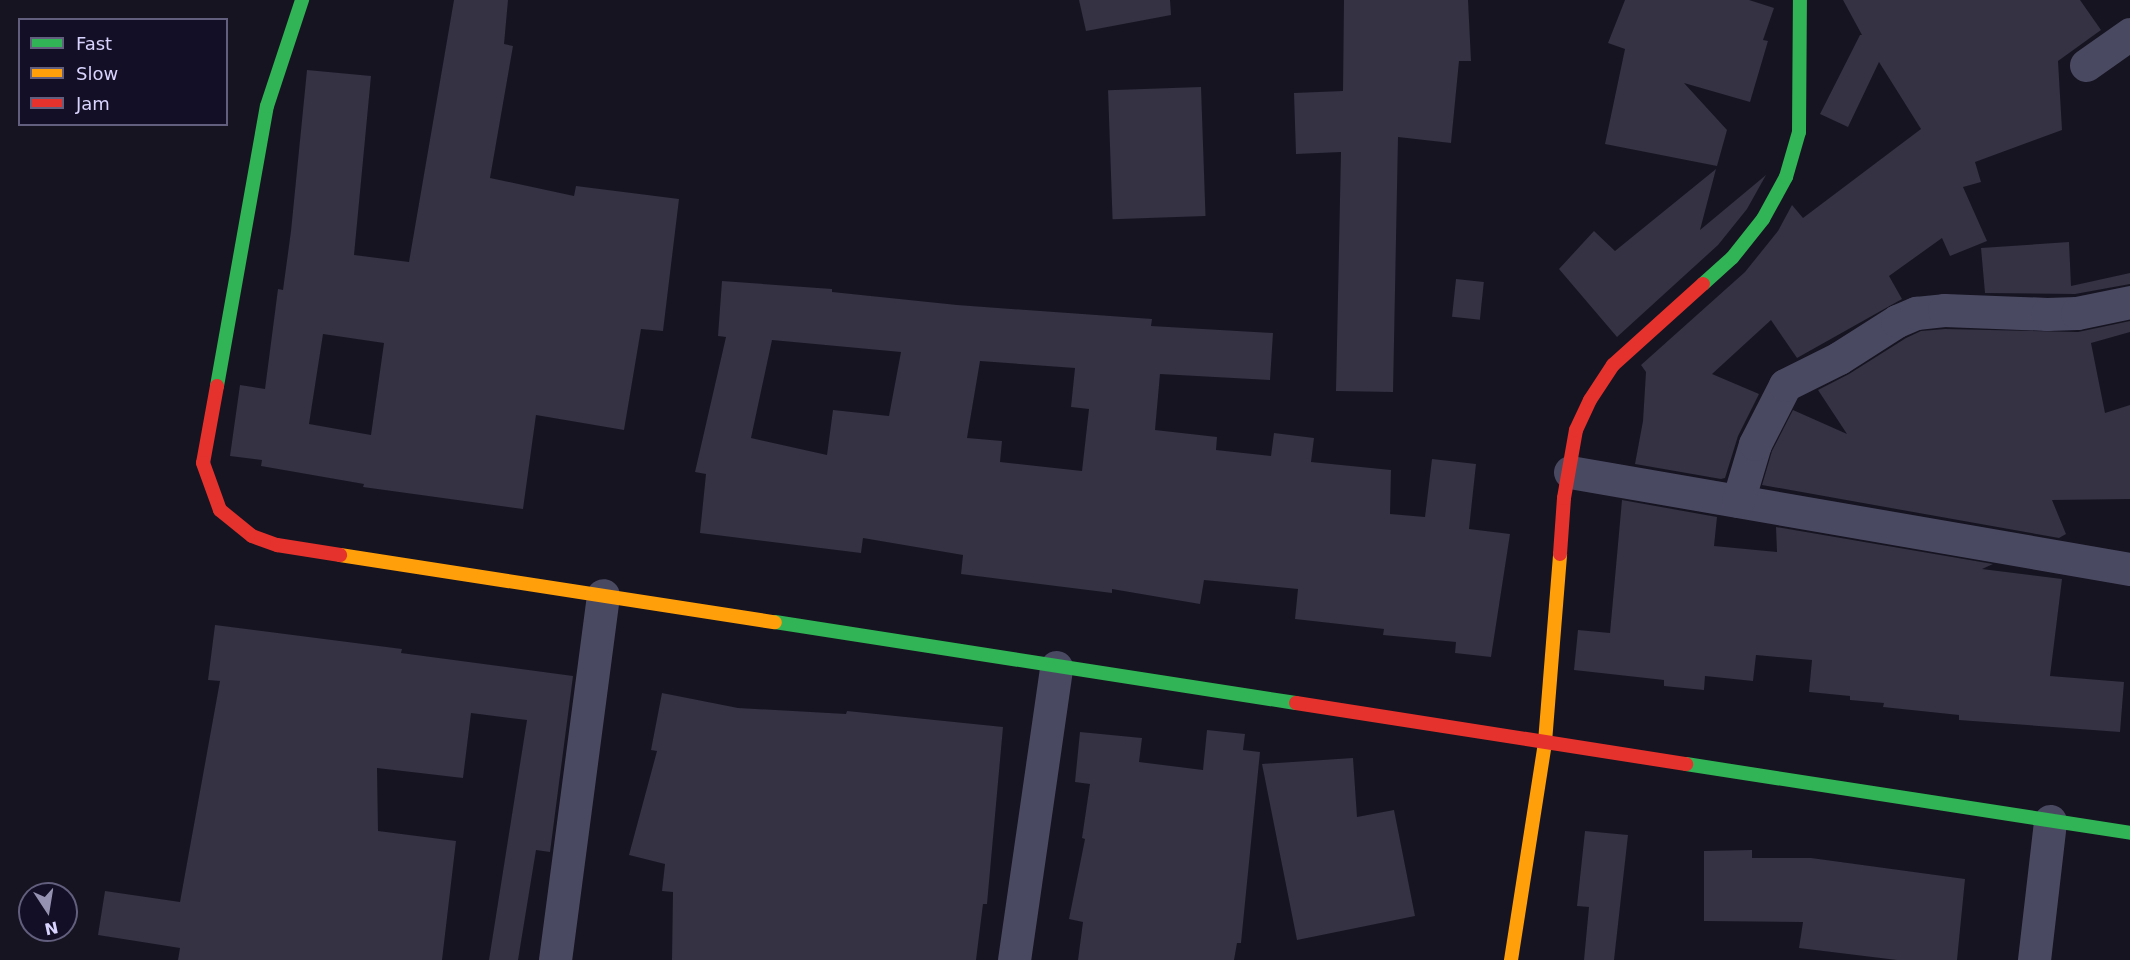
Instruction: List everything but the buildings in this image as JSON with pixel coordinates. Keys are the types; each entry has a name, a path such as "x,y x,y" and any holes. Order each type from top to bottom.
{"street":[{"path":"302,0 267,106 202,463 220,510 252,536 277,545 2130,833"},
{"path":"1511,960 1545,742 1564,498 1576,430 1590,400 1613,365 1732,258 1763,219 1786,177 1799,132 1802,81 1800,0"},
{"path":"2086,65 2130,34"},
{"path":"1738,501 1755,444 1785,385 1839,358 1897,321 1916,313 1944,310 2077,313 2130,302"},
{"path":"1570,472 2130,569"},
{"path":"555,960 603,595"},
{"path":"1014,960 1056,667"},
{"path":"2034,960 2050,821"}],"traffic: fast":[{"path":"217,386 267,106 302,0"},
{"path":"1703,284 1732,258 1763,219 1786,177 1799,132 1800,0"},
{"path":"775,622 1296,703"},
{"path":"1686,764 2130,833"}],"traffic: slow":[{"path":"1511,960 1545,742 1560,554"},
{"path":"340,555 775,622"}],"traffic: jam":[{"path":"1560,554 1564,498 1576,430 1590,400 1613,365 1703,284"},
{"path":"217,386 203,463 220,510 252,536 277,545 340,555"},
{"path":"1296,703 1686,764"}]}
